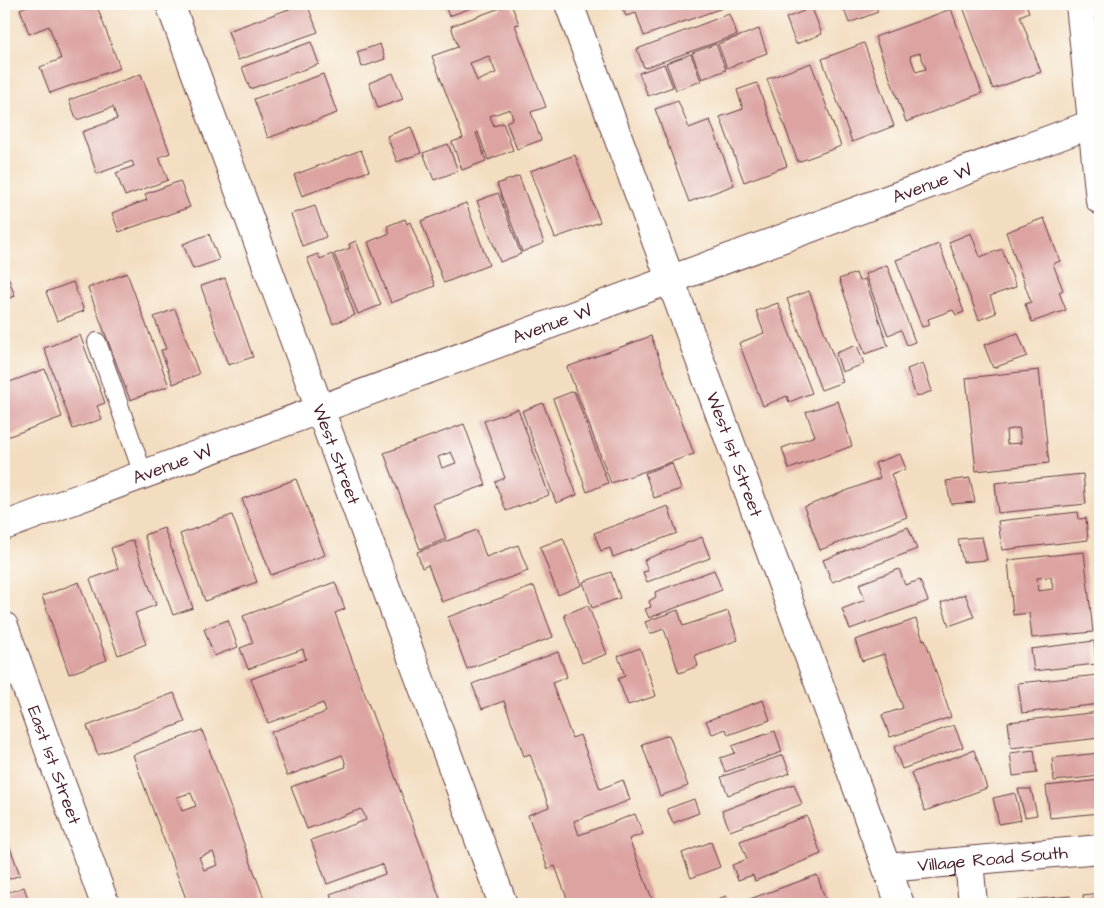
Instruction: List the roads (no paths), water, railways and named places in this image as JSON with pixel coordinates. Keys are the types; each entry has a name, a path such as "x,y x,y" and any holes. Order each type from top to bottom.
{"street":[{"name":"West Street","path":"170,4 503,904"},
{"name":"West 1st Street","path":"568,4 900,904"},
{"path":"1080,4 1097,123 1100,200"},
{"name":"Avenue W","path":"4,526 1097,123"},
{"name":"East 1st Street","path":"4,626 106,904"},
{"name":"Village Road South","path":"886,868 1100,849"},
{"path":"969,861 973,904"}],"lane":[{"path":"97,342 143,474"}]}
